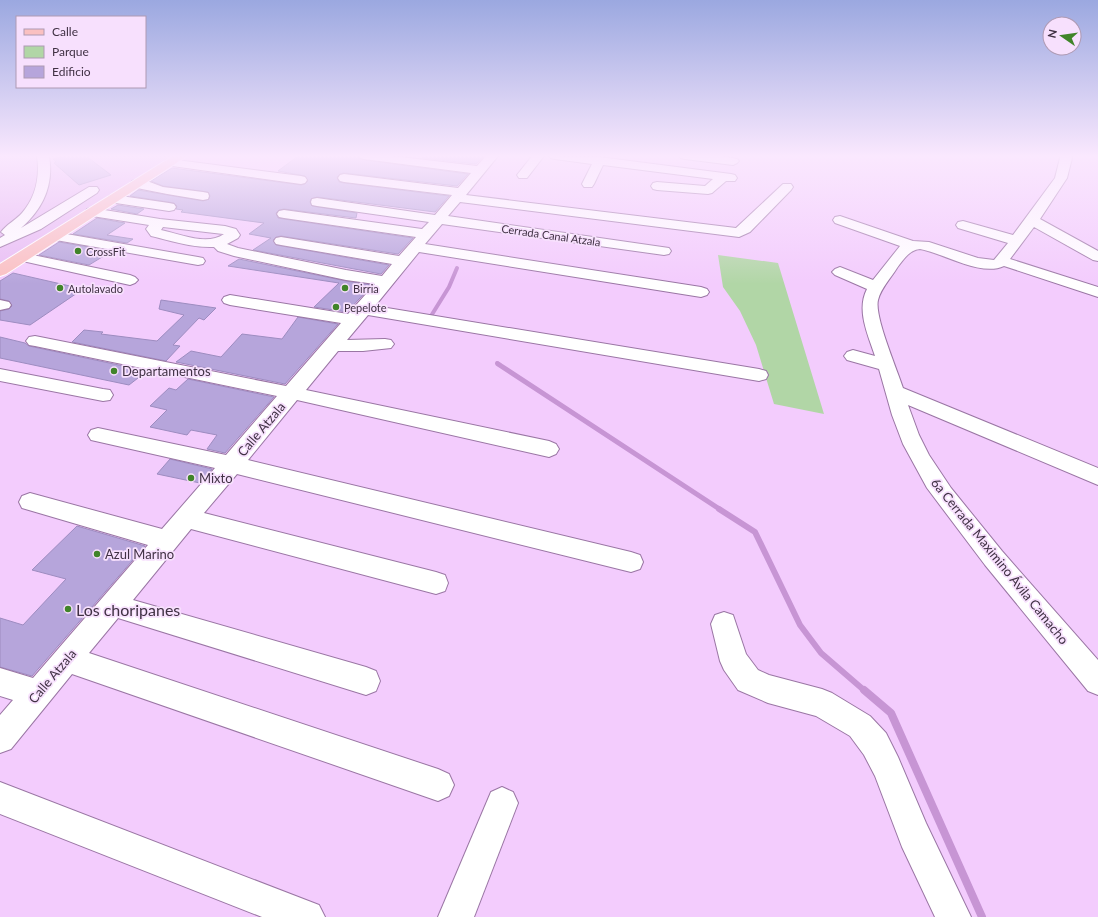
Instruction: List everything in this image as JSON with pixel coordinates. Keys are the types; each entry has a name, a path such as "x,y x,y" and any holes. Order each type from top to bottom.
{"main road":[{"path":"0,271 114,199"}],"street":[{"path":"0,239 28,215 36,199"},
{"path":"0,243 36,226 78,199"},
{"path":"114,199 169,207"},
{"name":"Calle Atzala","path":"0,738 456,199"},
{"path":"486,199 731,233 739,233 746,230 775,199"},
{"path":"840,220 912,245 928,246 983,264 998,264 1017,241 1047,199"},
{"path":"33,205 62,202 66,206"},
{"path":"317,202 420,241"},
{"path":"36,226 48,203"},
{"path":"92,212 160,224 153,229 156,233 209,244 219,244 223,248 234,252 384,284"},
{"path":"284,214 420,241 701,292"},
{"path":"1032,220 1098,257"},
{"path":"963,224 1017,241"},
{"path":"55,236 198,261"},
{"path":"281,241 420,241"},
{"name":"Cerrada Canal Atzala","path":"420,241 664,251"},
{"name":"6a Cerrada Maximino Ávila Camacho","path":"912,245 906,249 876,287 869,302 895,392 913,444 928,472 951,505 992,556 1098,681"},
{"path":"23,257 130,280"},
{"path":"1002,260 1098,292"},
{"path":"840,272 876,287"},
{"path":"331,284 384,284"},
{"path":"230,300 358,314 759,374"},
{"path":"35,341 292,393 549,449"},
{"path":"332,345 363,346 385,344"},
{"path":"853,356 887,365"},
{"path":"0,375 103,395"},
{"path":"895,392 1098,477"},
{"path":"98,435 231,464 631,562"},
{"path":"30,502 167,540"},
{"path":"186,518 436,583"},
{"path":"112,605 366,681"},
{"path":"724,624 734,661 748,680 768,688 822,703 860,726 875,744 887,768 914,835 953,917"},
{"path":"67,659 438,785"},
{"path":"0,682 38,693"},
{"path":"0,798 307,917"},
{"path":"456,917 502,803"}],"shaded area":[{"path":"0,199 108,199 0,267"}],"green space":[{"path":"718,255 778,263 824,414 774,404 756,345 740,311 723,287"}],"building":[{"path":"148,199 190,199 203,201 209,199 312,199 310,202 312,206 357,213 356,218 284,209 279,210 276,213 278,218 413,238 398,254 281,236 276,237 273,240 276,245 389,265 381,274 253,250 271,238 249,234 264,223 181,212 183,210 176,209 177,206 174,203"},
{"path":"331,199 447,199 435,212"},
{"path":"118,205 144,209 137,214 111,209"},
{"path":"97,218 125,223 107,235 133,239 127,243 73,234"},
{"name":"CrossFit","path":"59,242 112,251 89,265 39,255"},
{"path":"239,259 372,285 347,312 314,307 339,283 228,266"},
{"path":"13,273 83,289 30,325 0,320 0,311 9,309 12,306 9,301 0,299 0,281"},
{"path":"161,300 216,308 204,320 199,318 173,345 180,346 166,361 72,342 84,330 103,332 101,334 157,341 184,315 159,309"},
{"path":"298,317 338,324 285,384 176,362 191,351 221,357 242,334 282,339"},
{"path":"0,337 25,343 29,346 147,371 129,385 0,358"},
{"path":"188,379 274,397 225,453 207,449 217,435 191,430 187,435 150,427 167,410 150,406 169,388 176,390"},
{"path":"170,459 212,469 200,483 157,474"},
{"path":"77,526 145,546 32,676 0,667 0,618 23,625 66,579 32,570"}],"waterway":[{"path":"431,316 449,287 457,268"},
{"path":"498,364 721,510"},
{"path":"719,509 755,532 800,625 821,653 865,691"},
{"path":"864,690 891,713 982,917"}],"place":[{"name":"CrossFit","path":"78,251"},
{"name":"Autolavado","path":"60,288"},
{"name":"Birria","path":"345,288"},
{"name":"Pepelote","path":"336,307"},
{"name":"Departamentos","path":"114,371"},
{"name":"Mixto","path":"191,478"},
{"name":"Azul Marino","path":"97,554"},
{"name":"Los choripanes","path":"68,609"}]}
